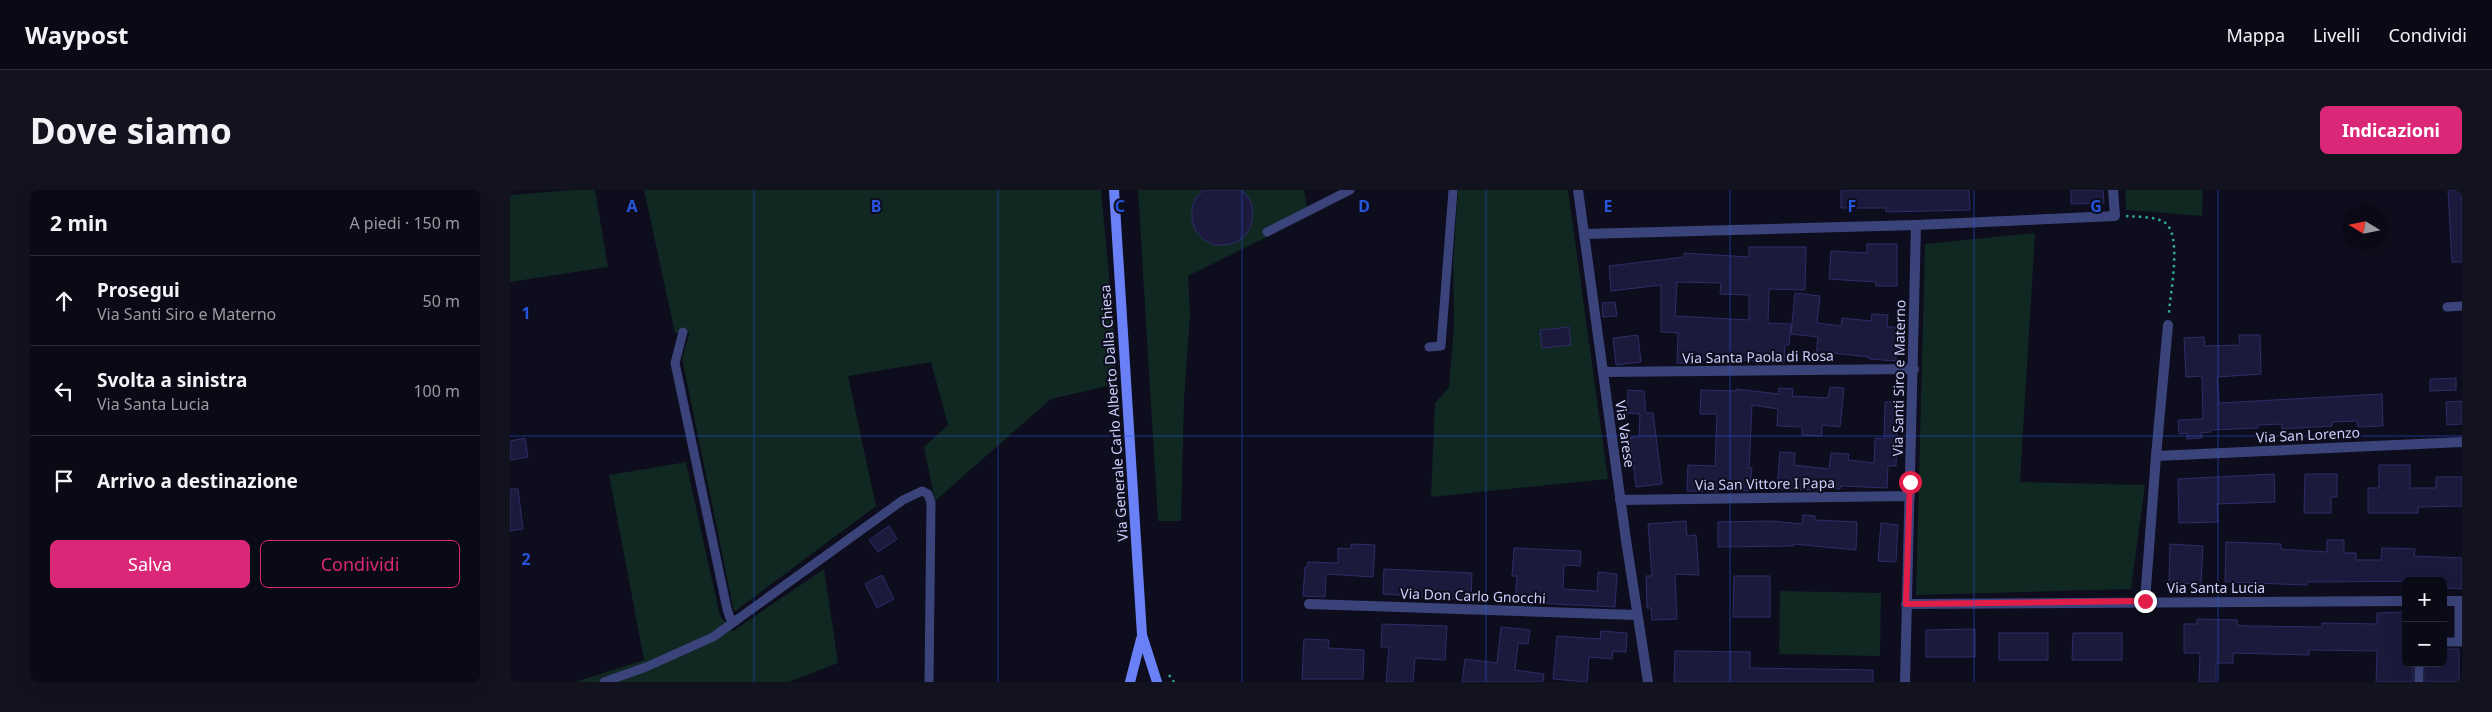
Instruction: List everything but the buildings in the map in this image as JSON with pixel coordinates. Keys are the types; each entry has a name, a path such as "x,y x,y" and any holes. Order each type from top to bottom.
{"street":[{"name":"Via Generale Carlo Alberto Dalla Chiesa","path":"1114,190 1142,635 1157,682"},
{"name":"Via Varese","path":"1578,190 1636,615 1648,682"},
{"path":"1584,234 1916,225 2115,216 2113,190"},
{"name":"Via Santi Siro e Materno","path":"1905,682 1916,225"},
{"path":"2145,601 2168,325"},
{"name":"Via Santa Paola di Rosa","path":"1603,372 1914,369"},
{"name":"Via San Lorenzo","path":"2156,456 2462,442"},
{"name":"Via San Vittore I Papa","path":"1620,500 1910,496"},
{"name":"Via Santa Lucia","path":"1906,604 2145,601 2402,601"},
{"path":"2447,601 2461,601"},
{"name":"Via Don Carlo Gnocchi","path":"1310,604 1636,615"},
{"name":"Via Generale Carlo Alberto Dalla Chiesa","path":"1130,682 1142,635"}],"lane":[{"path":"1267,232 1350,190"},
{"path":"1429,347 1441,346 1454,190"},
{"path":"2447,307 2462,306"},
{"path":"683,332 675,363 727,609 730,618 736,621"},
{"path":"604,682 646,667 713,637 903,500 922,491 928,494 931,503 929,682"},
{"path":"2447,642 2461,642 2461,601"},
{"path":"2419,667 2419,682"}],"path":[{"path":"2115,216 2152,218 2164,222 2170,227 2175,245 2168,325"}],"green space":[{"path":"595,190 608,267 510,282 510,195"},
{"path":"644,190 1101,190 1114,329 1116,384 1051,399 935,501 924,447 948,425 931,362 848,376 876,506 734,612 682,358 690,332 675,333"},
{"path":"1138,190 1304,190 1307,207 1265,230 1269,236 1188,276 1190,315 1184,399 1181,521 1158,521"},
{"path":"1458,190 1568,190 1608,479 1431,497 1435,403 1449,387 1454,326 1453,263"},
{"path":"2125,190 2203,190 2202,216 2126,210"},
{"path":"2035,233 2020,482 2145,485 2131,589 1916,595 1925,244"},
{"path":"686,462 720,616 733,631 824,569 838,663 789,682 575,682 644,660 609,475"},
{"path":"1780,591 1881,593 1880,656 1779,654"}],"route":[{"path":"1910,482 1906,604 2145,601"}]}
